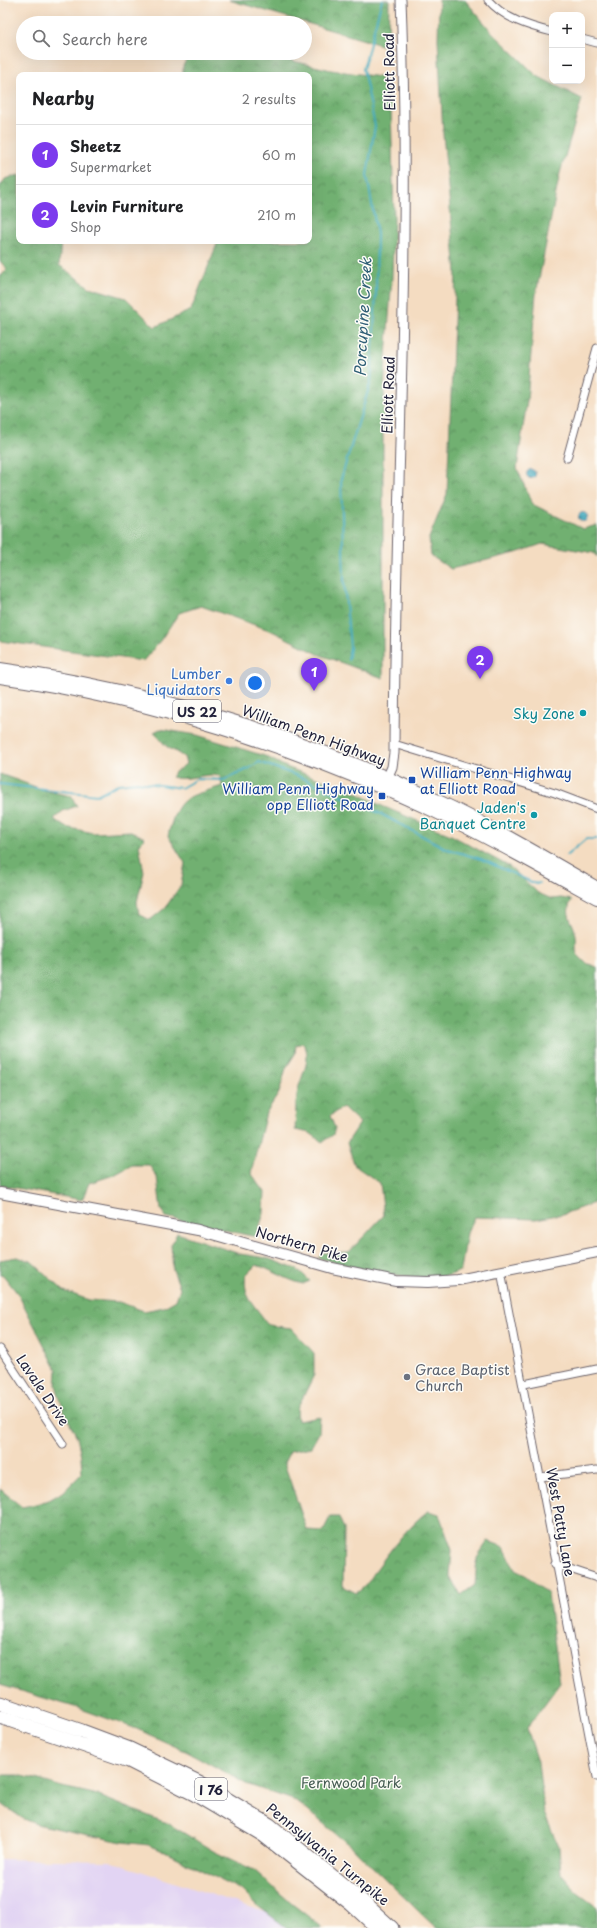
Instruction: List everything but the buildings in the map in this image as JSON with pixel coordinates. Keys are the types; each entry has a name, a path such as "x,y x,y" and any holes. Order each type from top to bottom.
{"highway":[{"name":"William Penn Highway","path":"0,669 122,692 229,720 305,745 385,783 597,898"},
{"name":"William Penn Highway","path":"0,677 82,692 156,709 385,783 470,816 597,888"},
{"name":"Pennsylvania Turnpike","path":"0,1703 82,1730 130,1749 199,1782 270,1825 358,1897 392,1928"},
{"name":"Pennsylvania Turnpike","path":"0,1717 130,1761 194,1794 263,1835 351,1904 377,1928"}],"main road":[{"name":"Northern Pike","path":"0,1193 198,1230 332,1268 384,1279 413,1282 441,1282 501,1272 597,1252"}],"street":[{"name":"Elliott Road","path":"385,783 393,763 394,744 404,287 401,0"},
{"path":"488,0 507,17 528,26 549,31"},
{"path":"585,41 597,43"},
{"path":"567,458 597,348"},
{"path":"394,744 555,793 597,809"},
{"name":"West Patty Lane","path":"501,1272 524,1384 555,1564 597,1777"},
{"name":"Lavale Drive","path":"0,1350 63,1444"},
{"path":"524,1384 597,1369"},
{"path":"540,1477 597,1470"},
{"path":"555,1564 597,1578"}],"shaded area":[{"path":"0,1859 110,1861 313,1928 0,1928"}],"green space":[{"path":"229,0 389,0 388,47 312,25 312,16 283,16"},
{"path":"439,0 465,0 492,32 537,76 549,82 549,84 553,84 582,99 560,173 536,294 527,401 517,468 532,504 583,529 597,525 597,557 594,553 542,544 516,553 451,569 431,556 429,538 447,494 456,272 443,134 438,40"},
{"path":"186,60 289,60 331,70 380,77 391,106 394,219 392,277 385,370 383,433 383,678 318,654 272,631 201,606 179,613 160,641 143,661 0,641 0,277 7,269 0,261 0,187 5,179 16,176 16,244 61,244 59,265 89,287 126,298 155,327 191,310 217,244 312,244 312,72 183,72 183,66"},
{"path":"160,729 197,735 265,756 286,767 355,792 382,806 451,835 510,867 538,893 552,899 561,898 572,900 569,914 576,935 577,954 586,963 597,967 597,1202 563,1214 536,1219 475,1217 467,1233 461,1270 449,1275 412,1277 349,1266 318,1258 323,1253 349,1252 384,1215 380,1183 355,1166 347,1143 360,1123 343,1107 330,1116 335,1128 333,1135 322,1142 310,1133 295,1130 297,1095 305,1069 307,1055 303,1043 296,1045 295,1054 286,1068 279,1093 266,1113 251,1173 265,1192 264,1213 256,1237 166,1217 161,1210 157,1177 149,1165 132,1165 114,1175 89,1183 82,1200 0,1185 0,774 47,791 71,796 77,806 63,811 54,819 65,827 94,833 131,831 145,838 139,845 144,872 137,902 139,914 150,920 165,908 181,885 185,863 168,836 175,813 180,805 191,796 222,786 220,775 207,775 183,779 171,777 186,764 184,757 166,746 154,732"},
{"name":"Fernwood Park","path":"177,1233 240,1254 267,1258 298,1270 310,1281 303,1284 256,1265 246,1275 245,1283 251,1302 268,1325 291,1328 314,1353 314,1375 297,1409 298,1421 320,1417 319,1433 311,1447 290,1451 284,1463 307,1530 323,1531 330,1517 339,1517 344,1529 343,1586 356,1593 363,1588 401,1537 421,1516 428,1511 439,1514 452,1550 450,1576 461,1595 475,1585 477,1557 488,1541 504,1547 515,1570 527,1576 548,1594 560,1683 527,1728 538,1762 544,1813 559,1847 561,1874 579,1894 597,1907 597,1928 436,1928 354,1849 296,1801 246,1784 194,1755 137,1729 78,1708 0,1685 0,1489 22,1507 49,1500 62,1492 82,1473 81,1457 77,1437 63,1409 56,1385 57,1370 18,1294 3,1275 0,1274 0,1260 17,1257 31,1261 64,1291 89,1300 119,1302 144,1311 164,1307 176,1300 180,1288 173,1270 171,1245"},
{"path":"0,1775 18,1775 94,1794 169,1824 215,1852 254,1870 291,1903 323,1928 287,1928 255,1904 241,1890 149,1845 122,1842 36,1824 22,1818 0,1803"}],"water":[{"path":"531,469 536,474 531,479 526,474"},
{"path":"581,513 585,513 587,517 585,521 581,521 579,519 579,515"}],"waterway":[{"name":"Porcupine Creek","path":"348,660 350,647 344,581 341,479 371,381 376,293 377,234 367,175 375,126 363,69 382,0"},
{"path":"0,784 97,795 118,784 137,782 181,788 197,779 224,780 259,762 298,776 379,813 447,849 481,859 536,884 539,883"},
{"path":"567,855 586,839 597,839"}],"place":[{"name":"Levin Furniture","path":"480,679"},
{"name":"Lumber Liquidators","path":"229,681"},
{"name":"Sheetz","path":"314,691"},
{"name":"Sky Zone","path":"583,713"},
{"name":"William Penn Highway at Elliott Road","path":"412,780"},
{"name":"William Penn Highway opp Elliott Road","path":"382,796"},
{"name":"Jaden's Banquet Centre","path":"534,815"},
{"name":"Grace Baptist Church","path":"407,1377"}]}
